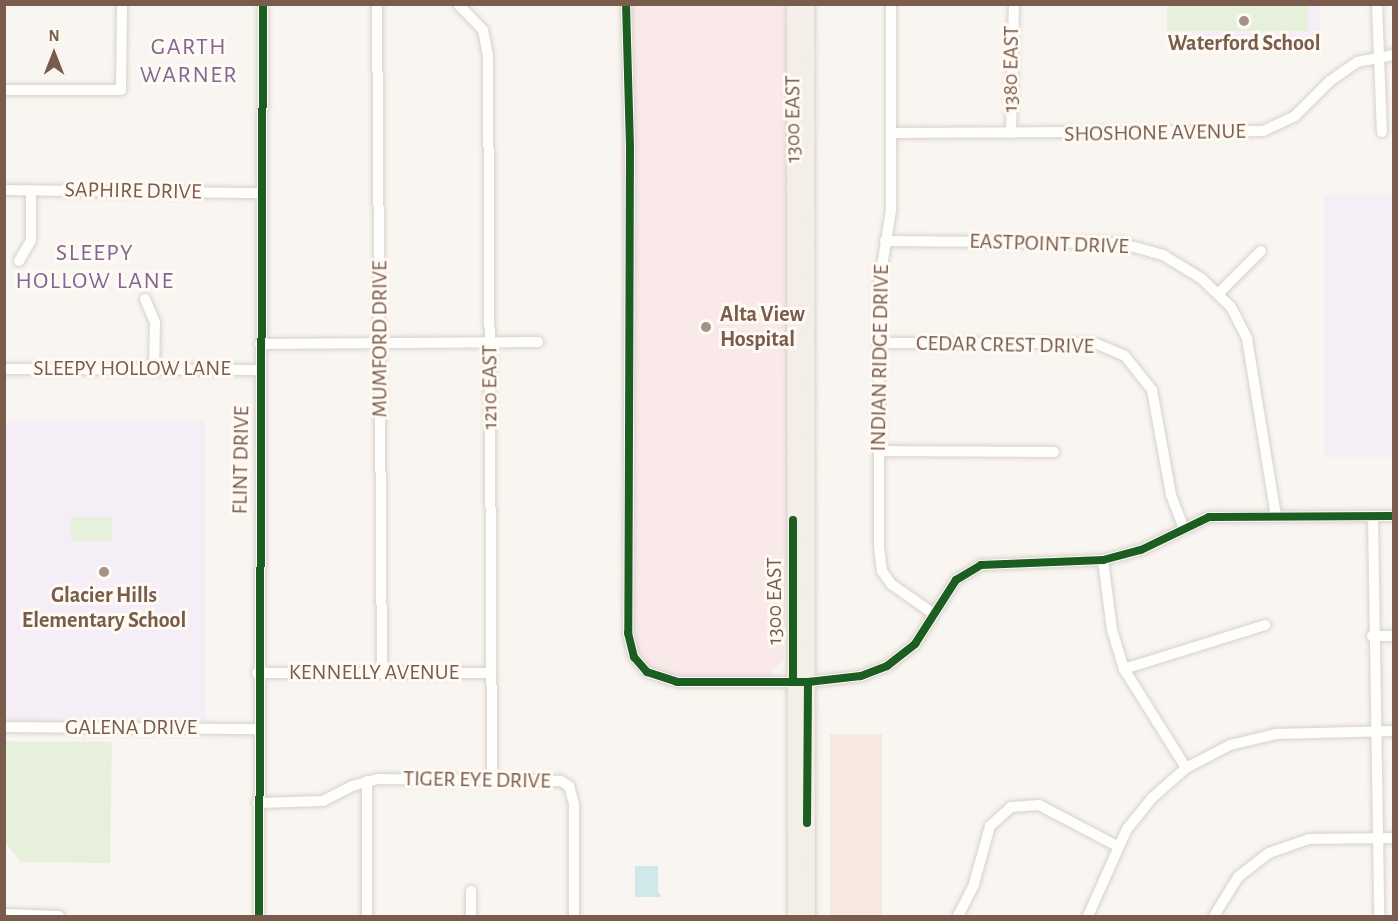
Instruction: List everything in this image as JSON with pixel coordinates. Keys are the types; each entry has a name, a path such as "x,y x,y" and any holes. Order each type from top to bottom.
{"main road":[{"name":"1300 EAST","path":"794,4 795,916"},
{"name":"1300 EAST","path":"807,4 808,916"}],"street":[{"path":"4,90 121,90 122,4"},
{"name":"FLINT DRIVE","path":"259,916 257,674 263,4"},
{"name":"MUMFORD DRIVE","path":"377,4 382,673"},
{"path":"626,4 630,131 629,645 642,668 669,681 808,682 852,678 879,670 915,644 956,580 981,565 1103,560 1141,550 1183,527 1209,517 1394,516"},
{"name":"INDIAN RIDGE DRIVE","path":"891,4 891,210 879,271 882,571 905,596 934,614"},
{"name":"1380 EAST","path":"1011,134 1014,4"},
{"path":"1377,4 1382,132"},
{"name":"1210 EAST","path":"459,5 476,20 487,43 492,779"},
{"name":"SHOSHONE AVENUE","path":"891,133 1263,131 1295,116 1341,72 1357,62 1379,56 1394,55"},
{"name":"SAPHIRE DRIVE","path":"4,190 262,193"},
{"path":"19,261 31,240 31,190"},
{"name":"EASTPOINT DRIVE","path":"885,241 1120,243 1163,255 1219,293 1247,339 1276,516"},
{"path":"1219,293 1261,251"},
{"path":"145,299 155,322 154,369"},
{"path":"260,344 538,342"},
{"name":"CEDAR CREST DRIVE","path":"878,343 1081,343 1097,344 1125,356 1152,390 1171,495 1183,527"},
{"name":"SLEEPY HOLLOW LANE","path":"4,369 260,370"},
{"path":"879,451 1054,452"},
{"path":"1373,516 1372,636 1378,731 1379,916"},
{"path":"1103,560 1112,630 1124,669 1186,768"},
{"path":"1124,669 1265,625"},
{"path":"1372,636 1394,636"},
{"name":"KENNELLY AVENUE","path":"257,674 491,673"},
{"name":"GALENA DRIVE","path":"4,727 257,729"},
{"path":"1088,916 1117,846 1139,813 1186,768 1230,745 1255,738 1303,731 1394,731"},
{"name":"TIGER EYE DRIVE","path":"258,802 323,801 367,781 552,778 569,786 574,804 574,916"},
{"path":"367,781 367,916"},
{"path":"958,916 974,884 990,826 1011,807 1039,805 1117,846"},
{"path":"1214,916 1238,877 1269,853 1309,839 1394,838"},
{"path":"471,891 471,916"},
{"path":"4,914 59,916"}],"shaded area":[{"name":"Alta View Hospital","path":"621,5 787,5 788,556 783,660 772,671 772,687 660,685 635,669 622,644"},
{"name":"Waterford School","path":"1168,5 1320,5 1320,38 1168,38"},
{"path":"1324,195 1393,195 1393,457 1324,457"},
{"name":"Glacier Hills Elementary School","path":"5,421 205,421 205,721 5,721"},
{"path":"830,734 882,734 882,916 830,916"}],"green space":[{"name":"Waterford School","path":"1167,5 1308,5 1308,31 1167,31"},
{"path":"71,517 112,517 112,541 71,541"},
{"path":"4,741 112,742 110,863 21,862 5,842"}],"water":[{"path":"635,866 658,866 658,892 662,897 635,897"}],"cycle path":[{"path":"259,916 263,4"},
{"path":"626,4 630,145 628,633 634,657 647,672 677,682 808,682 861,676 887,666 915,644 956,580 981,565 1103,560 1141,550 1209,517 1394,516"},
{"path":"793,520 793,682"},
{"path":"807,823 808,682"}],"place":[{"name":"Waterford School","path":"1244,21"},
{"name":"Alta View Hospital","path":"706,327"},
{"name":"Glacier Hills Elementary School","path":"104,572"}],"district":[{"name":"GARTH WARNER","path":"189,62"},
{"name":"SLEEPY HOLLOW LANE","path":"95,268"}]}
